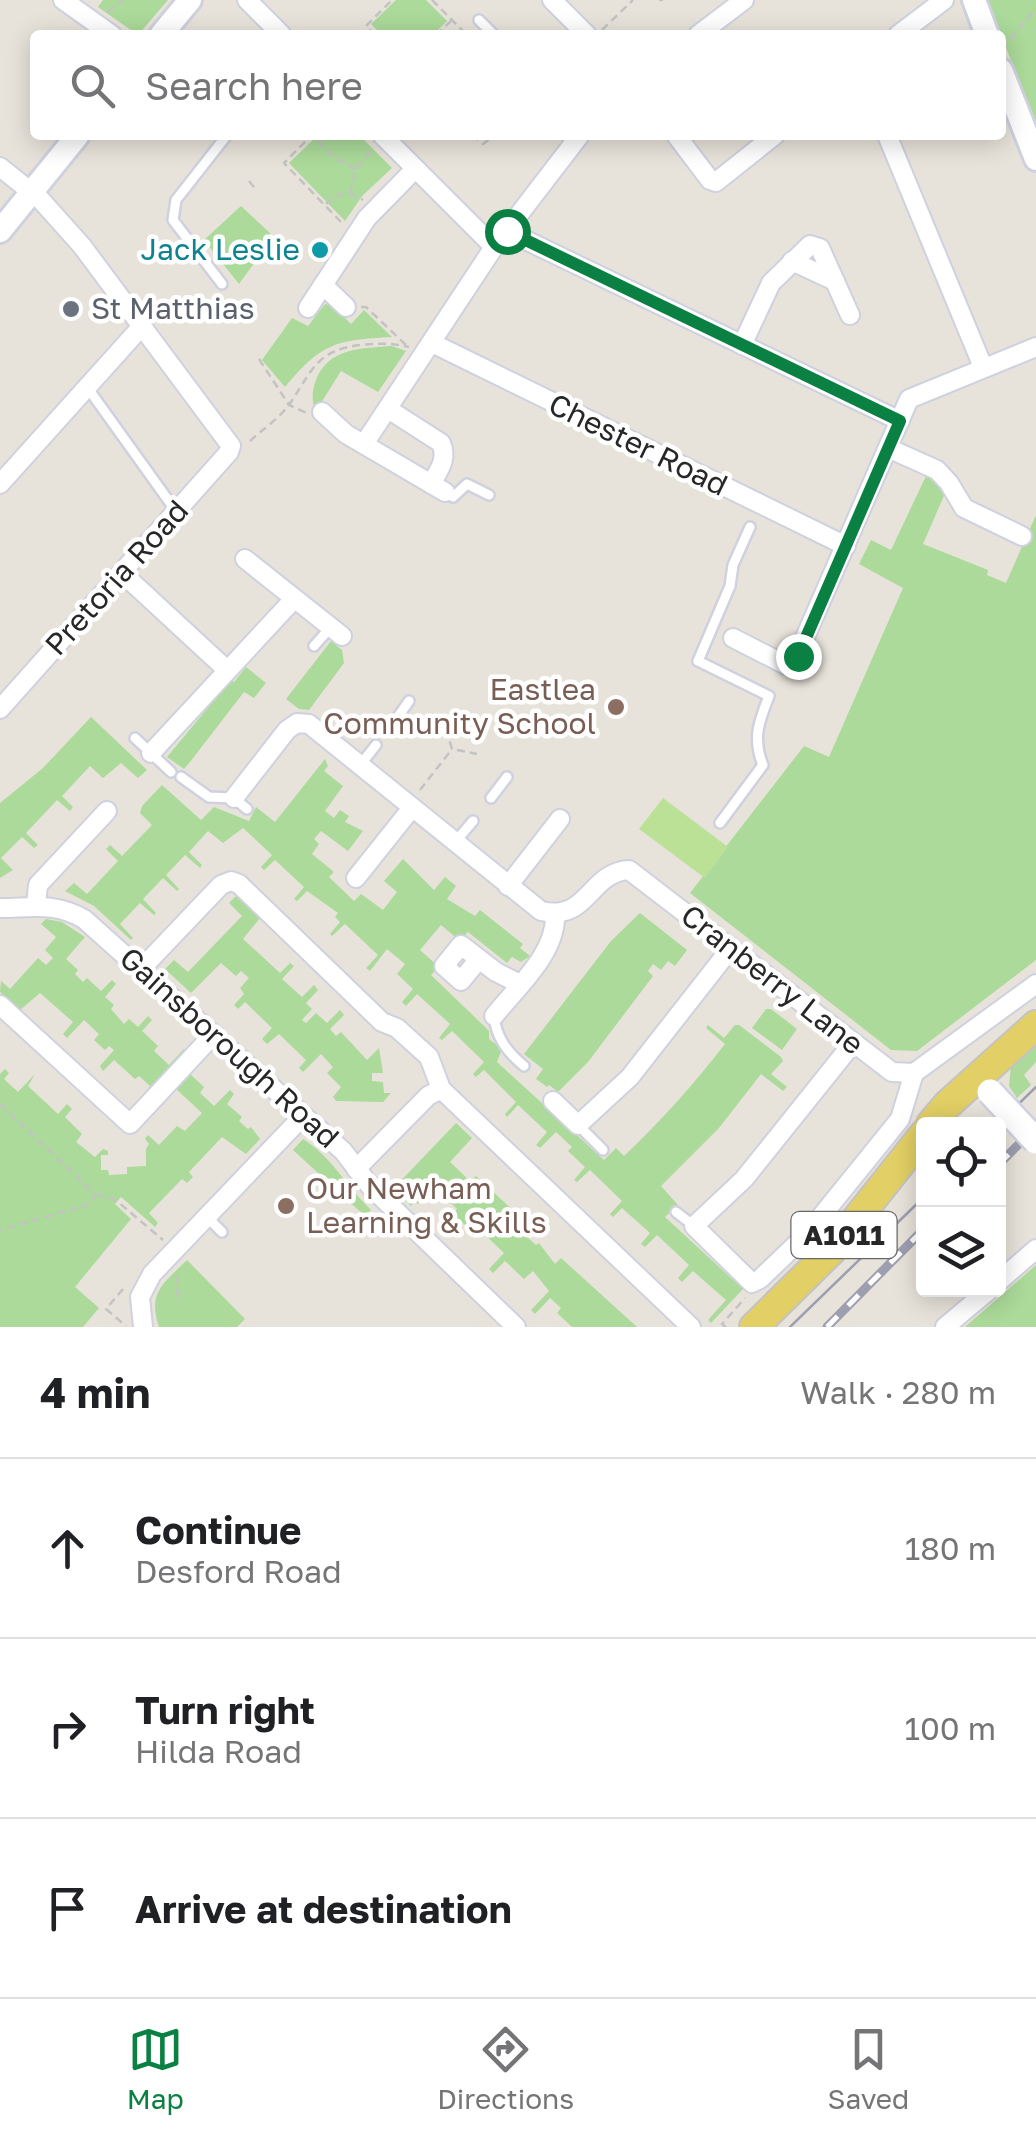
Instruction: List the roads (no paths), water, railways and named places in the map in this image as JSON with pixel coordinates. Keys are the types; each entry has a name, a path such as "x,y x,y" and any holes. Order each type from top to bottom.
{"main road":[{"path":"938,1117 1036,1025"},
{"path":"990,1092 1036,1140"},
{"name":"A1011","path":"754,1327 831,1252 916,1144"}],"street":[{"path":"63,0 105,30"},
{"path":"165,30 190,0"},
{"path":"247,0 277,30"},
{"path":"552,0 582,30"},
{"path":"705,30 744,0"},
{"path":"974,0 985,30"},
{"path":"904,30 934,3"},
{"path":"1006,83 1036,159"},
{"path":"0,231 74,140"},
{"path":"364,444 494,247 575,140"},
{"path":"680,140 710,180 716,182 769,140"},
{"path":"889,140 983,367"},
{"path":"378,141 415,169 494,247"},
{"path":"0,168 32,191 82,246 142,326 0,484"},
{"path":"308,308 367,218 415,169"},
{"path":"507,231 900,421"},
{"path":"742,345 772,283 810,245 817,246 850,314"},
{"path":"323,284 346,307"},
{"name":"Pretoria Road","path":"0,709 229,452 231,446 142,326"},
{"name":"Chester Road","path":"432,343 846,546"},
{"path":"733,638 786,665 794,665 910,399 1036,347"},
{"path":"317,414 438,488 445,452 441,443 388,408"},
{"path":"888,448 937,470 950,483 964,508 1022,536"},
{"path":"246,559 336,632"},
{"path":"122,573 227,670"},
{"path":"151,753 294,598"},
{"path":"240,804 286,730 296,724 309,724 508,886 542,911 555,914 556,928 550,946 494,1016"},
{"path":"356,878 411,806"},
{"path":"36,905 38,885 107,810"},
{"path":"508,886 560,819"},
{"name":"Cranberry Lane","path":"555,914 572,910 617,871 629,870 892,1072 914,1073"},
{"path":"142,968 230,876 382,1022 397,1028 429,1057 440,1090 691,1327"},
{"path":"0,924 7,908"},
{"name":"Gainsborough Road","path":"7,908 65,908 84,919 342,1151 370,1186 516,1327"},
{"path":"553,1101 578,1125 630,1077 731,948"},
{"path":"479,960 520,984"},
{"path":"853,1043 744,1179 694,1226 752,1283 807,1234 900,1119 914,1073 1036,984"},
{"path":"0,1004 128,1127 214,1034"},
{"path":"356,1168 428,1096 440,1090"},
{"path":"143,1327 140,1298 168,1256 303,1116"},
{"path":"1006,1275 1036,1249"},
{"path":"945,1327 981,1297"}],"lane":[{"path":"479,20 489,30"},
{"path":"222,284 173,220 172,211 176,200 223,140"},
{"path":"87,387 176,511"},
{"path":"438,488 452,497 467,484 489,495"},
{"path":"720,824 763,765 756,747 758,723 768,696 698,661 750,527"},
{"path":"712,628 733,638"},
{"path":"314,646 336,632"},
{"path":"395,721 410,700"},
{"path":"135,738 176,775 209,797 240,804"},
{"path":"360,764 376,745"},
{"path":"492,798 507,777"},
{"path":"454,843 473,822"},
{"path":"494,1016 495,1032 512,1057 524,1066"},
{"path":"578,1125 603,1150"},
{"path":"676,1212 694,1226"},
{"path":"206,1217 222,1232"}],"tram line":[{"path":"1005,1117 1036,1087"},
{"path":"790,1327 916,1205"}],"railway":[{"path":"1006,1157 1036,1127"},
{"path":"827,1327 916,1237"}],"place":[{"name":"Jack Leslie","path":"320,250"},
{"name":"St Matthias","path":"71,309"},
{"name":"Eastlea Community School","path":"616,707"},
{"name":"Our Newham Learning & Skills","path":"286,1206"}]}
